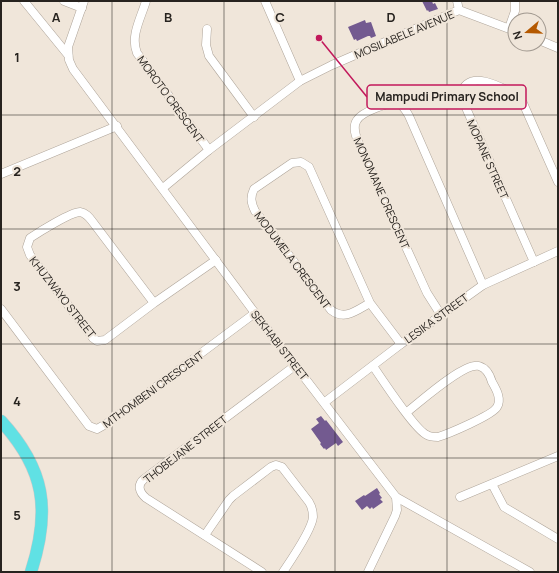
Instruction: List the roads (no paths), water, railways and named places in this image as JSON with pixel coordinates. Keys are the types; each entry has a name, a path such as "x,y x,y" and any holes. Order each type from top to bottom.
{"highway":[{"path":"1,421 20,443 32,464 39,486 42,522 38,550 32,572"}],"street":[{"name":"SEKHABI STREET","path":"24,1 68,55 73,70 117,126 255,313 325,402 396,497"},
{"path":"64,1 83,4 68,47 68,55"},
{"name":"MOROTO CRESCENT","path":"146,1 135,33 134,41 137,53 209,150"},
{"path":"265,1 300,81"},
{"path":"457,1 459,10"},
{"path":"515,1 515,12"},
{"name":"MOSILABELE AVENUE","path":"162,188 209,150 300,81 332,65 459,10 507,28"},
{"path":"207,29 206,45 209,56 254,117"},
{"path":"547,43 558,48"},
{"name":"MOPANE STREET","path":"534,262 463,101 462,92 466,85 472,81 479,80 518,96 558,182"},
{"name":"MONOMANE CRESCENT","path":"441,315 427,293 359,144 355,124 357,119 362,115 389,103 398,103 405,109 483,285"},
{"path":"1,174 117,126"},
{"name":"MODUMELA CRESCENT","path":"370,303 344,316 335,314 255,212 251,199 254,189 292,163 301,162 309,167 370,303 401,344"},
{"name":"KHUZWAYO STREET","path":"154,303 86,214 81,212 72,215 30,238 27,248 30,255 93,338 97,341 105,340 154,303 216,260"},
{"name":"LESIKA STREET","path":"325,402 401,344 483,285 558,251"},
{"name":"MTHOMBENI CRESCENT","path":"1,309 89,426 97,429 106,424 255,313"},
{"name":"THOBEJANE STREET","path":"262,572 146,498 140,491 139,486 140,482 296,365"},
{"path":"373,366 406,412 421,432 429,436 440,436 489,416 497,408 499,397 487,371 477,365 470,366 459,372 406,412"},
{"path":"460,497 558,456"},
{"path":"205,535 233,496 271,467 276,465 282,467 309,502 312,507 313,518 310,526 283,572"},
{"path":"492,484 504,507 558,538"},
{"path":"396,497 530,572"},
{"path":"368,572 395,516 397,510 396,497"}],"place":[{"name":"Mampudi Primary School","path":"319,38"}]}
